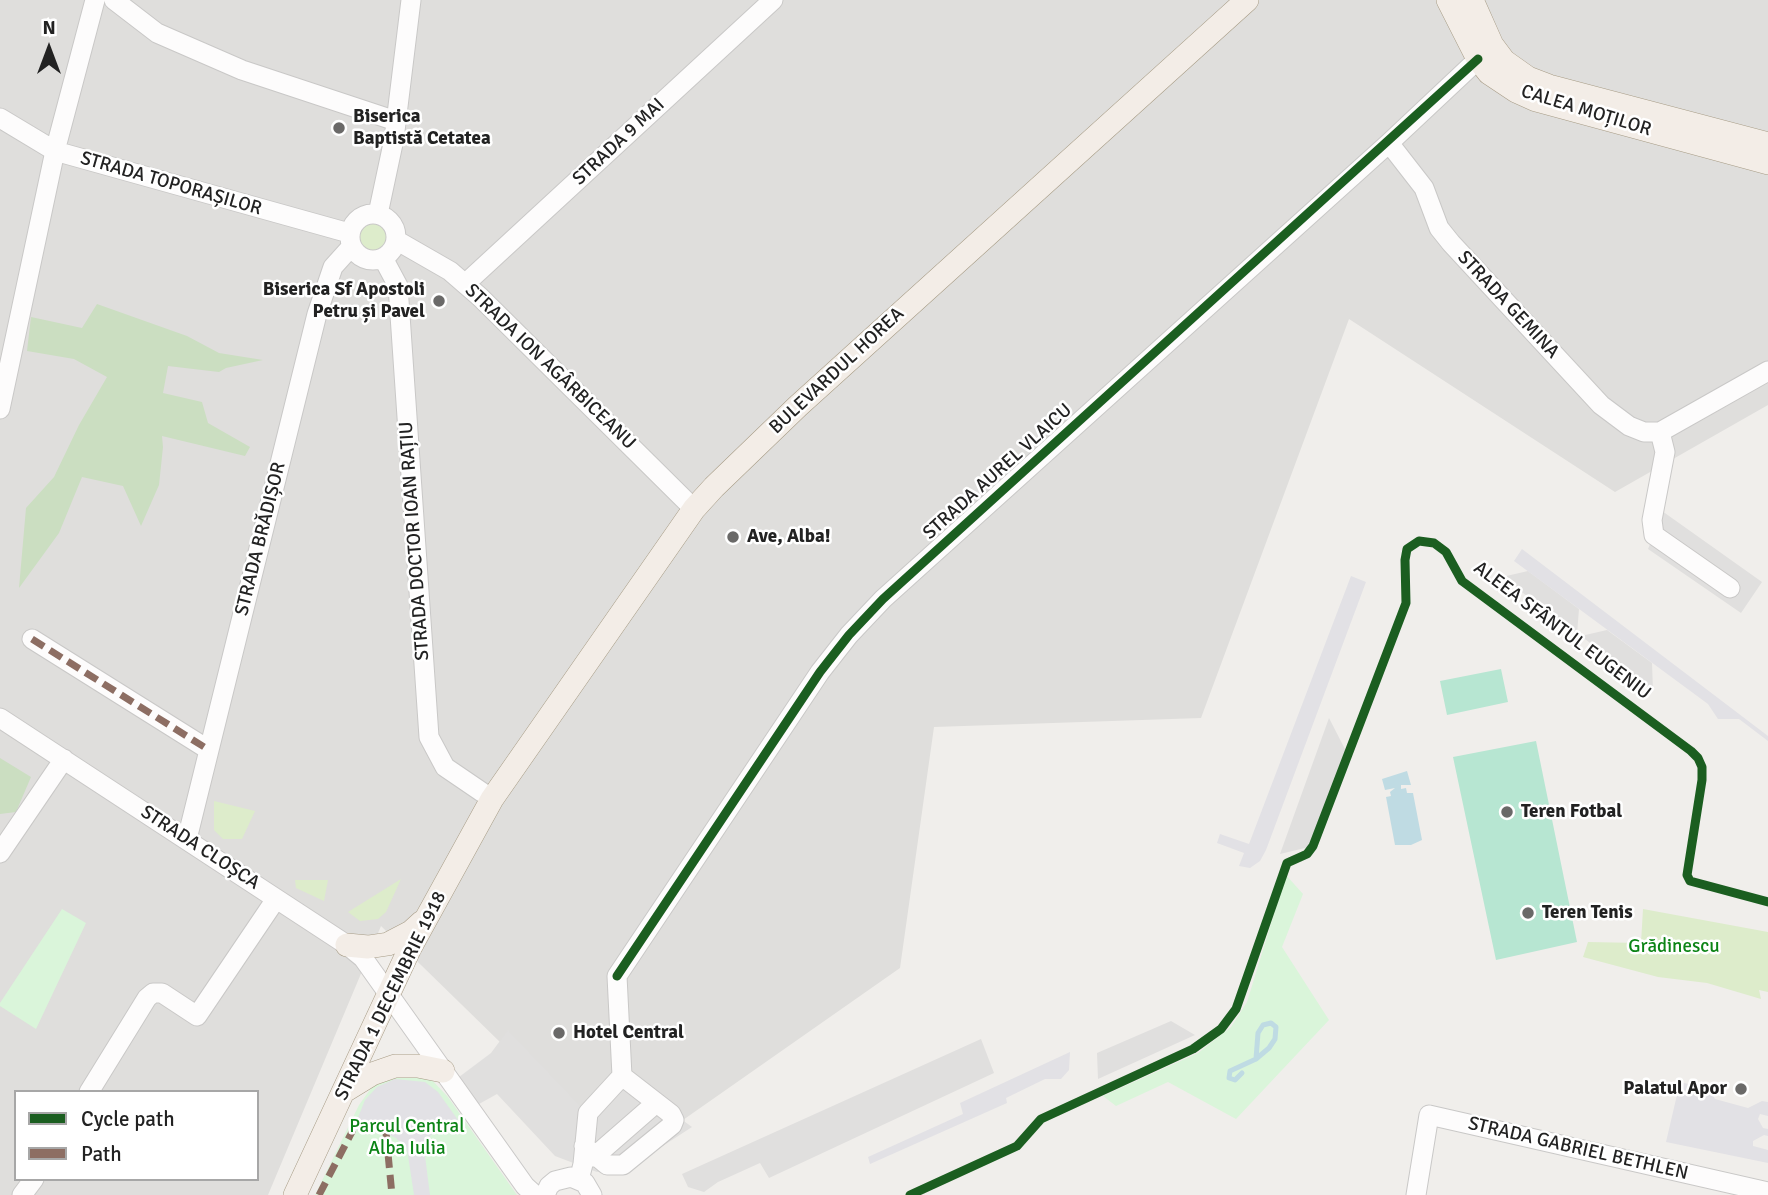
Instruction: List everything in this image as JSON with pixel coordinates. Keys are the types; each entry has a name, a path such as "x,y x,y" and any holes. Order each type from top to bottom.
{"main road":[{"name":"BULEVARDUL HOREA","path":"492,799 694,509 714,487 808,397 1247,0"},
{"name":"CALEA MOȚILOR","path":"1448,0 1485,52 1549,86 1768,144"},
{"name":"CALEA MOȚILOR","path":"1472,0 1489,73 1502,84 1536,100 1768,163"},
{"name":"STRADA 1 DECEMBRIE 1918","path":"295,1195 424,920 492,799"},
{"path":"347,945 368,947 388,944 411,932 424,920"},
{"path":"346,1090 372,1074 395,1066 418,1066 443,1071"}],"street":[{"path":"0,409 55,151 95,0"},
{"path":"114,0 157,33 242,70 396,121"},
{"path":"378,214 396,121 411,0"},
{"name":"STRADA 9 MAI","path":"466,284 773,0"},
{"name":"STRADA AUREL VLAICU","path":"621,1076 617,976 820,672 849,635 883,598 1388,143 1485,52"},
{"name":"STRADA TOPORAȘILOR","path":"0,118 55,151 350,240"},
{"name":"STRADA GEMINA","path":"1388,143 1424,188 1439,229 1601,405 1629,426 1644,432 1660,432"},
{"path":"370,213 390,221 394,226 396,240 394,247 383,258 369,260 355,253 350,240 356,220 370,213"},
{"name":"STRADA BRĂDIȘOR","path":"187,839 320,304 333,267 350,240"},
{"name":"STRADA ION AGÂRBICEANU","path":"396,240 432,260 466,284 694,509"},
{"name":"STRADA DOCTOR IOAN RAȚIU","path":"383,258 398,286 429,737 445,767 492,799"},
{"path":"1730,588 1654,535 1652,520 1665,452 1660,432 1768,371"},
{"path":"32,639 209,750"},
{"name":"STRADA CLOȘCA","path":"0,718 187,839 363,958 525,1186 535,1195"},
{"path":"0,853 7,828 64,759"},
{"path":"90,1090 147,998 153,993 162,993 197,1016 276,899"},
{"path":"579,1180 589,1152 588,1113 621,1076 671,1114 674,1120 672,1125 622,1165 607,1165 589,1152"},
{"path":"589,1152 656,1102"},
{"name":"STRADA GABRIEL BETHLEN","path":"1416,1195 1429,1115 1710,1188 1768,1192"},
{"path":"545,1195 555,1181 571,1177 589,1188 592,1195"}],"shaded area":[{"path":"0,0 1768,0 1768,405 1615,492 1349,319 1201,718 934,727 900,968 623,1162 381,926 268,1195 0,1195"},
{"path":"1655,506 1762,582 1741,613 1648,549 1654,535"},
{"path":"1522,549 1768,736 1768,741 1739,719 1718,719 1708,704 1514,561"},
{"path":"1528,571 1579,609 1577,634 1502,577"},
{"path":"1351,576 1366,582 1266,850 1260,861 1250,868 1239,866 1244,853 1217,843 1220,834 1249,844"},
{"path":"1607,630 1652,663 1653,691 1581,636"},
{"path":"1329,718 1348,755 1313,846 1280,854"},
{"path":"1171,1021 1195,1035 1098,1079 1097,1053"},
{"path":"508,1030 587,1113 622,1076 692,1127 652,1153 621,1167 597,1172 555,1156 497,1094 470,1109 451,1083 491,1053"},
{"path":"981,1039 994,1073 769,1178 760,1163 718,1182 704,1192 688,1187 682,1174"},
{"path":"1070,1052 1069,1070 1061,1079 1045,1079 1006,1098 1007,1103 870,1164 868,1157 963,1114 960,1103"},
{"path":"395,1079 425,1082 438,1092 458,1120 433,1133 426,1140 424,1148 430,1195 414,1195 407,1149 396,1138 381,1131 353,1130 365,1100 377,1087"},
{"path":"1680,1082 1709,1089 1715,1099 1748,1108 1762,1101 1768,1102 1768,1116 1760,1114 1758,1119 1763,1128 1768,1129 1768,1136 1764,1135 1753,1141 1753,1146 1768,1150 1768,1163 1666,1142"}],"green space":[{"path":"373,221 384,226 389,237 384,248 373,253 362,248 357,237 362,226"},
{"path":"97,304 187,336 219,353 263,360 219,372 168,366 163,393 202,402 208,423 250,447 245,456 162,436 159,485 141,526 123,486 82,477 59,533 19,588 26,508 54,477 79,425 107,377 74,359 27,351 31,317 82,328"},
{"path":"1501,669 1508,702 1447,715 1440,681"},
{"name":"Teren Fotbal","path":"1536,741 1577,942 1496,960 1453,757"},
{"path":"0,758 31,777 16,812 0,814"},
{"path":"214,801 255,811 242,839 223,839 214,830"},
{"path":"1286,875 1303,894 1282,947 1329,1020 1236,1119 1168,1082 1116,1106 1103,1096 1198,1053 1231,1027 1247,1002"},
{"path":"401,879 386,912 378,919 360,921 348,912"},
{"path":"295,880 328,880 324,901 296,888"},
{"path":"62,909 86,923 36,1029 0,1006 0,1003"},
{"name":"Grădinescu","path":"1643,909 1768,932 1768,992 1759,990 1761,999 1707,983 1658,977 1583,957 1588,942 1641,943"},
{"name":"Parcul Central Alba Iulia","path":"393,1075 430,1078 448,1097 517,1195 315,1195 359,1105 374,1084"}],"water":[{"path":"1407,771 1411,785 1401,785 1401,789 1406,788 1407,793 1413,793 1422,840 1411,845 1395,845 1386,797 1391,796 1390,792 1395,788 1385,790 1382,779"}],"waterway":[{"path":"1242,1073 1235,1080 1229,1078 1230,1071 1256,1059 1258,1033 1263,1025 1271,1023 1276,1027 1275,1039 1256,1059"}],"marked path":[{"path":"32,639 209,750"},
{"path":"319,1195 353,1130"},
{"path":"386,1133 392,1195"}],"cycle path":[{"path":"617,976 820,672 849,635 883,599 1478,59"},
{"name":"ALEEA SFÂNTUL EUGENIU","path":"910,1195 1017,1146 1041,1119 1193,1049 1221,1029 1236,1009 1287,863 1307,854 1313,846 1406,603 1407,549 1419,541 1434,543 1446,552 1462,581 1698,758 1702,767 1702,780 1687,875 1690,881 1768,902"}],"place":[{"name":"Biserica Baptistă Cetatea","path":"339,128"},
{"name":"Biserica Sf Apostoli Petru și Pavel","path":"439,301"},
{"name":"Ave, Alba!","path":"733,537"},
{"name":"Teren Fotbal","path":"1507,812"},
{"name":"Teren Tenis","path":"1528,913"},
{"name":"Hotel Central","path":"559,1033"},
{"name":"Palatul Apor","path":"1741,1089"}]}
